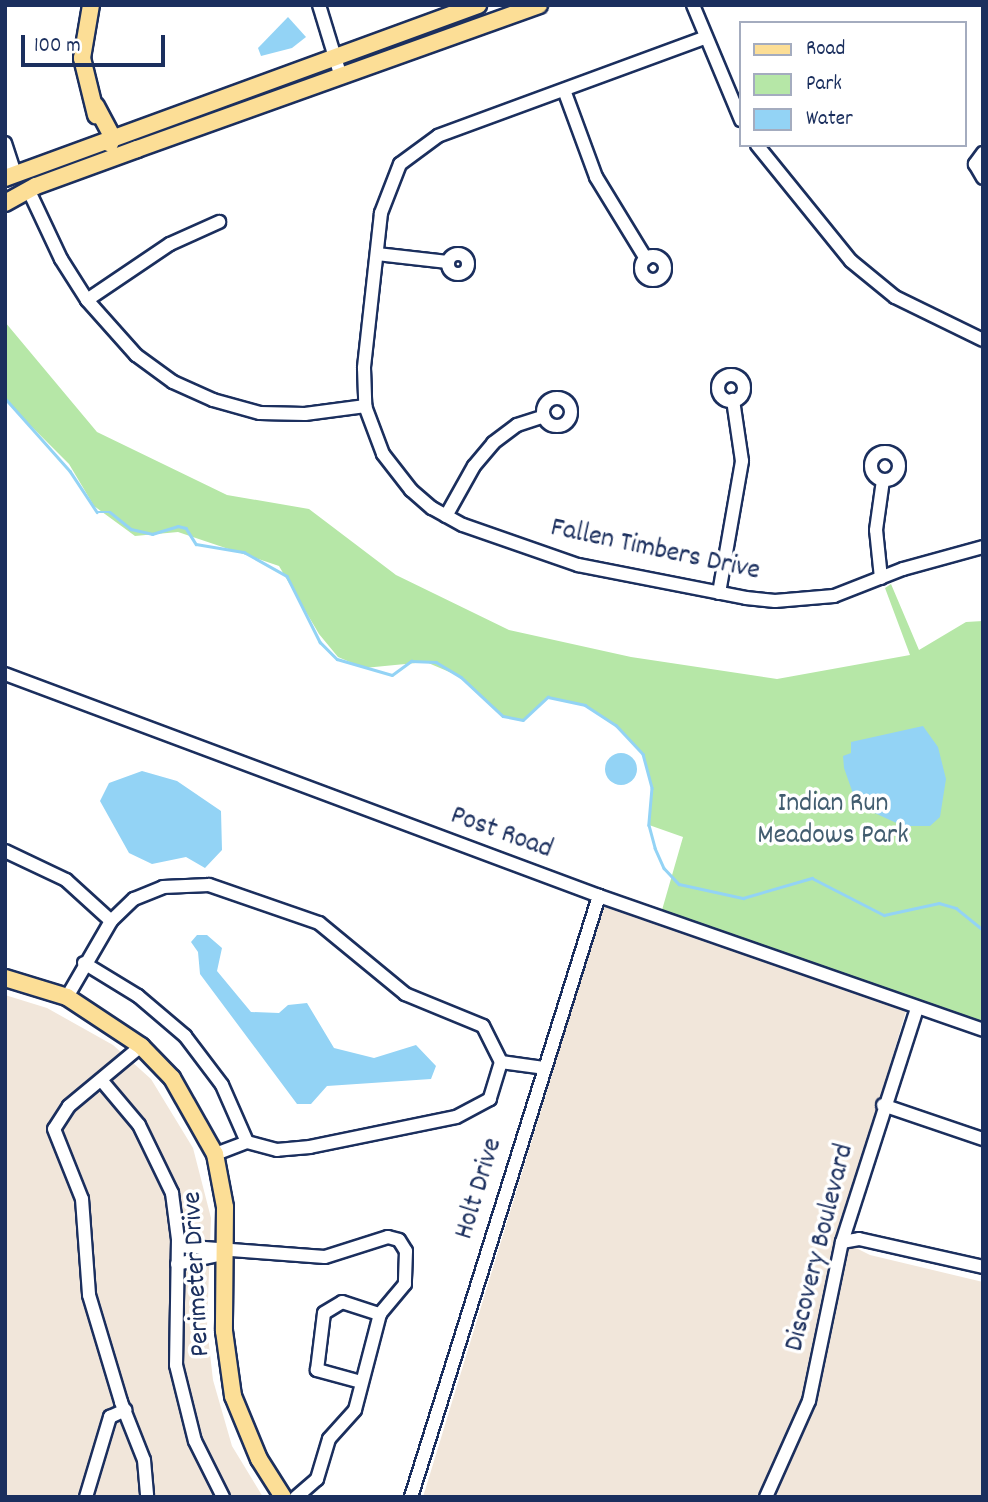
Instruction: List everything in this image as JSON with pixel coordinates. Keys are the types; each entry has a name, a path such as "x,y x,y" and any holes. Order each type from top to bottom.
{"main road":[{"path":"90,5 82,58 96,106 113,136"},
{"path":"8,180 91,144 478,5"},
{"path":"5,203 137,149 539,5"},
{"path":"91,144 96,133 96,106"},
{"path":"5,195 102,152 113,136"},
{"name":"Perimeter Drive","path":"5,978 67,997 141,1046 172,1078 215,1154 228,1253 224,1331 233,1396 259,1459 283,1497"}],"street":[{"path":"319,5 341,77"},
{"path":"693,5 704,38 740,118"},
{"name":"Fallen Timbers Drive","path":"704,38 438,136 410,152 384,196 364,368 365,406 389,464 411,491 446,516 578,565 719,593 775,601 834,596 881,578 983,547"},
{"path":"564,90 596,177 646,259"},
{"path":"5,143 8,180"},
{"path":"759,147 851,261 895,297 982,336"},
{"path":"983,153 975,164 983,178"},
{"path":"29,191 61,259 87,300 136,355 173,382 213,400 285,415 365,406"},
{"path":"87,300 170,244 219,222"},
{"path":"377,254 448,262"},
{"path":"719,593 742,461 733,400"},
{"path":"446,516 474,466 493,443 517,425 544,416"},
{"path":"881,578 876,530 883,480"},
{"name":"Post Road","path":"5,674 599,896 983,1030"},
{"path":"5,851 66,880 111,921"},
{"path":"67,997 84,962 111,921 134,899 163,887 183,884 234,891 319,923 405,994 483,1026 501,1062 490,1099 456,1117 310,1147 277,1150 247,1142 215,1154"},
{"name":"Holt Drive","path":"411,1497 599,896"},
{"path":"84,962 138,996 185,1036 222,1085 247,1142"},
{"name":"Discovery Boulevard","path":"766,1497 809,1401 842,1242 883,1105 917,1009"},
{"path":"141,1046 69,1106 54,1129 82,1199 89,1295 125,1410 144,1460 147,1497"},
{"path":"501,1062 544,1068"},
{"path":"102,1081 139,1125 172,1193 178,1246 176,1365 183,1405 207,1469 223,1497"},
{"path":"883,1105 983,1139"},
{"path":"178,1246 228,1253 326,1257 378,1238 399,1240 409,1266 405,1283 380,1314 355,1410 329,1439 317,1479 296,1497"},
{"path":"842,1242 859,1238 983,1267"},
{"path":"177,1264 228,1253"},
{"path":"361,1382 317,1370 324,1313 342,1302 380,1314"},
{"path":"86,1497 110,1418 125,1410"}],"shaded area":[{"path":"604,904 906,1011 843,1225 852,1246 870,1255 983,1282 983,1497 423,1497"},
{"path":"5,995 47,1008 113,1045 151,1079 193,1148 211,1218 207,1327 213,1380 232,1446 263,1497 5,1497"}],"green space":[{"name":"Indian Run Meadows Park","path":"5,322 97,432 227,495 309,509 396,575 509,630 631,657 777,679 910,655 885,588 891,584 919,650 966,622 983,621 983,1029 660,917 683,837 649,825 652,788 643,754 616,725 585,705 548,697 523,720 503,716 461,677 426,662 364,668 338,657 319,634 279,566 178,532 135,536 94,506 69,464 5,400"}],"water":[{"path":"288,17 306,37 292,48 261,56 258,48"},
{"path":"923,726 938,747 946,779 940,817 930,826 903,826 857,805 844,768 843,756 851,753 851,742"},
{"path":"621,753 632,758 637,769 632,780 621,785 610,780 605,769 610,758"},
{"path":"142,771 177,781 221,811 222,850 205,868 186,857 152,864 129,853 100,801 109,783"},
{"path":"197,935 207,935 222,948 217,971 251,1012 279,1013 288,1005 307,1003 334,1048 374,1058 416,1045 436,1066 431,1079 327,1086 311,1104 297,1104 200,974 198,952 191,942"}],"waterway":[{"path":"5,398 70,471 97,512 110,512 131,529 152,534 178,526 186,528 196,544 244,552 287,576 320,642 337,659 392,675 411,661 436,662 461,677 503,716 523,720 548,697 585,705 616,725 643,754 652,788 649,825 655,848 664,868 679,884 743,898 812,878 884,915 939,903 956,908 983,930"}]}
